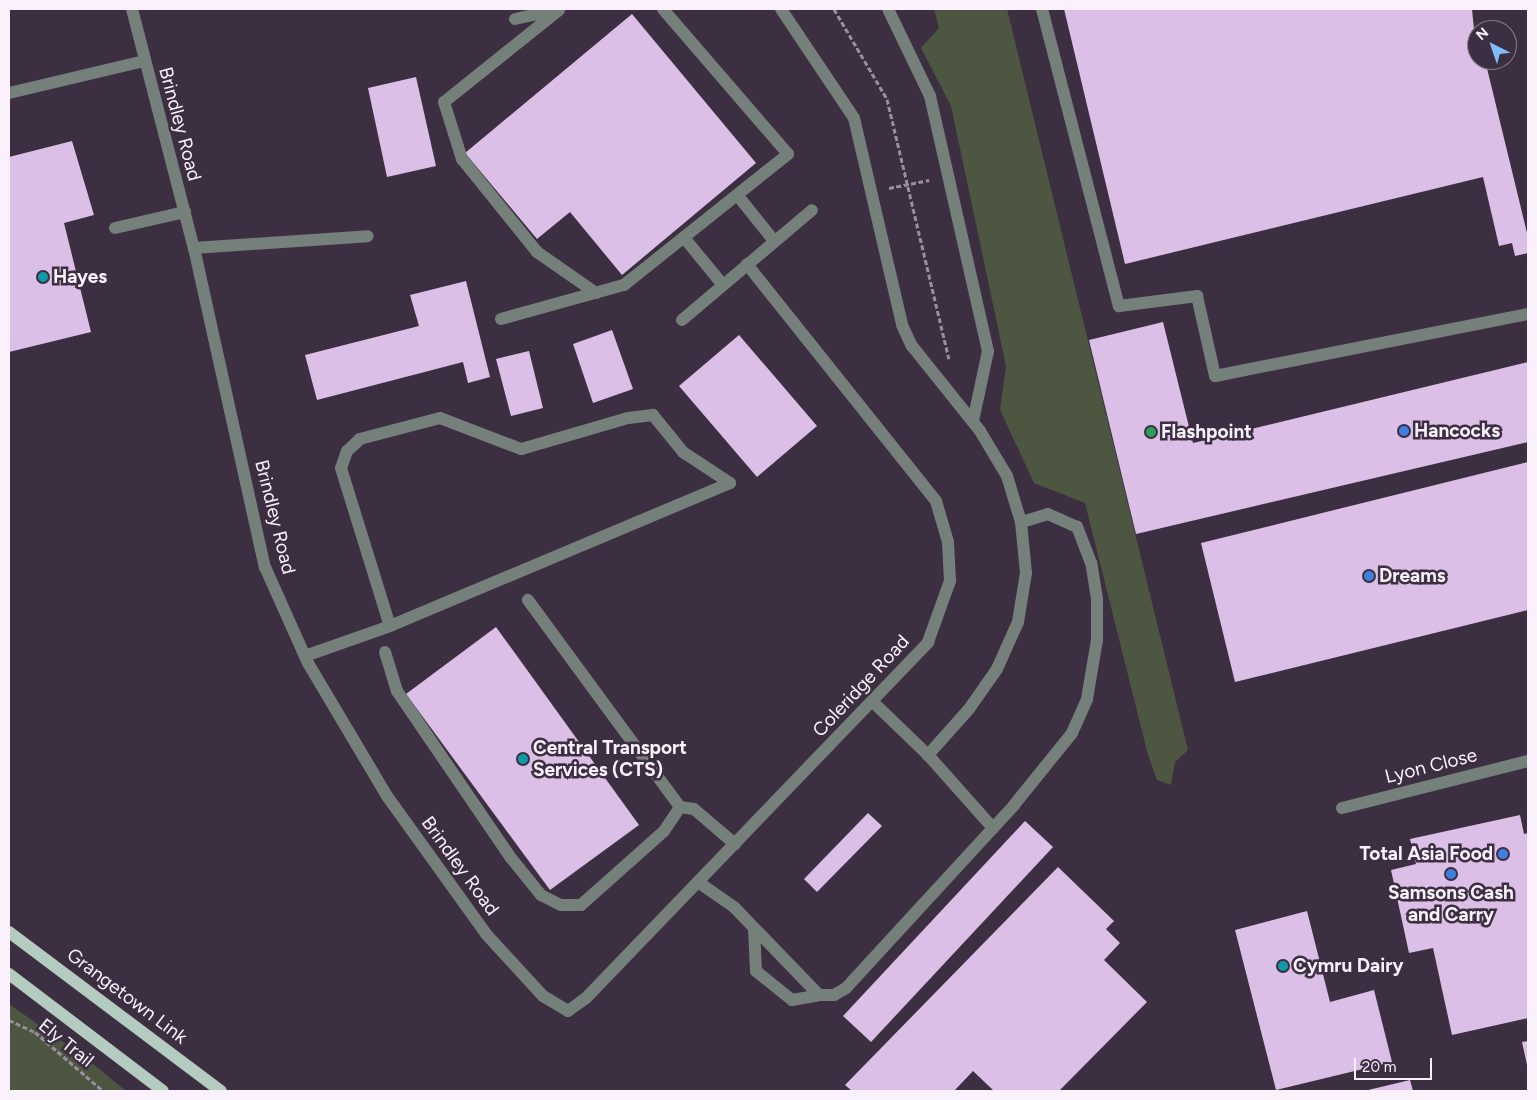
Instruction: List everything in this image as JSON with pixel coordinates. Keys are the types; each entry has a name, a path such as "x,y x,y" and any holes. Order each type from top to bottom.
{"main road":[{"name":"Grangetown Link","path":"9,932 221,1091"},
{"path":"9,974 163,1091"}],"street":[{"name":"Brindley Road","path":"132,9 194,248 265,567 306,656 387,796 486,934 543,996 568,1011"},
{"path":"515,19 561,9"},
{"path":"561,9 444,102 462,159 537,252 596,293"},
{"path":"501,319 624,285 686,240 788,154 663,9"},
{"path":"781,9 854,118 902,325 912,346 973,421 1007,476 1021,522 1026,573 1018,622 997,669 928,755"},
{"path":"888,9 930,96 988,351 973,421"},
{"path":"1042,9 1119,306 1196,296 1215,376 1528,314"},
{"path":"9,93 144,61"},
{"path":"738,196 774,242"},
{"path":"682,320 812,210"},
{"path":"115,228 185,212"},
{"path":"194,248 368,236"},
{"path":"686,240 723,285"},
{"name":"Coleridge Road","path":"568,1011 698,882 873,702 928,642 950,581 948,542 939,509 747,264"},
{"path":"306,656 390,626 513,572 730,483 683,452 653,415 628,418 521,449 440,418 360,439 347,451 341,468 390,626"},
{"path":"754,928 756,971 792,1000 819,995 834,995 846,988 993,828 1072,733 1087,699 1097,640 1097,599 1091,562 1077,527 1048,514 1021,522"},
{"path":"528,600 680,807 694,808 735,844"},
{"path":"385,652 397,692 511,858 541,894 561,905 580,905 664,831 680,807"},
{"path":"873,702 928,755 993,828"},
{"name":"Lyon Close","path":"1342,808 1528,761"},
{"path":"698,882 734,907 819,995"}],"path":[{"path":"834,9 887,99 956,375 942,384"},
{"path":"871,192 948,176"},
{"name":"Ely Trail","path":"9,1020 35,1032 102,1091"}],"green space":[{"path":"934,9 1007,9 1188,750 1175,762 1171,785 1157,780 1148,755 1085,503 1034,483 1000,410 1006,366 951,106 921,48 939,28"},
{"path":"9,1004 87,1059 126,1091 9,1091"}],"building":[{"path":"1064,9 1472,9 1473,20 1467,20 1467,70 1487,70 1528,237 1528,253 1515,256 1512,243 1499,246 1483,177 1125,264"},
{"path":"632,14 756,163 622,275 570,212 537,239 465,153"},
{"path":"416,77 436,166 387,177 368,88"},
{"name":"Hayes","path":"72,141 94,215 64,223 91,332 9,352 9,157"},
{"path":"466,281 490,377 468,383 463,362 317,400 305,355 419,326 410,295"},
{"path":"1163,322 1193,443 1528,362 1528,442 1136,534 1089,340"},
{"path":"612,330 633,389 593,403 573,344"},
{"path":"739,335 817,426 757,477 679,386"},
{"path":"529,351 543,408 511,416 496,359"},
{"name":"Dreams","path":"1528,462 1528,610 1235,682 1201,543"},
{"name":"Central Transport Services (CTS)","path":"496,627 639,825 550,890 406,694"},
{"path":"868,813 882,826 817,892 804,879"},
{"path":"1520,815 1524,834 1528,833 1528,1018 1452,1035 1433,948 1409,953 1391,870 1416,864 1410,839"},
{"path":"1025,821 1053,847 871,1042 843,1016"},
{"path":"1058,867 1114,921 1106,929 1120,943 1104,960 1147,1002 1059,1091 994,1091 973,1071 954,1091 852,1091 845,1085"},
{"path":"1307,911 1330,1002 1374,990 1392,1062 1276,1090 1235,930"},
{"path":"1528,1041 1528,1065 1527,1065 1522,1042"},
{"path":"1410,1080 1413,1091 1364,1091"}],"place":[{"name":"Hayes","path":"43,277"},
{"name":"Hancocks","path":"1404,431"},
{"name":"Flashpoint","path":"1151,432"},
{"name":"Dreams","path":"1369,576"},
{"name":"Central Transport Services (CTS)","path":"523,759"},
{"name":"Total Asia Food","path":"1503,854"},
{"name":"Samsons Cash and Carry","path":"1451,874"},
{"name":"Cymru Dairy","path":"1283,966"}]}
